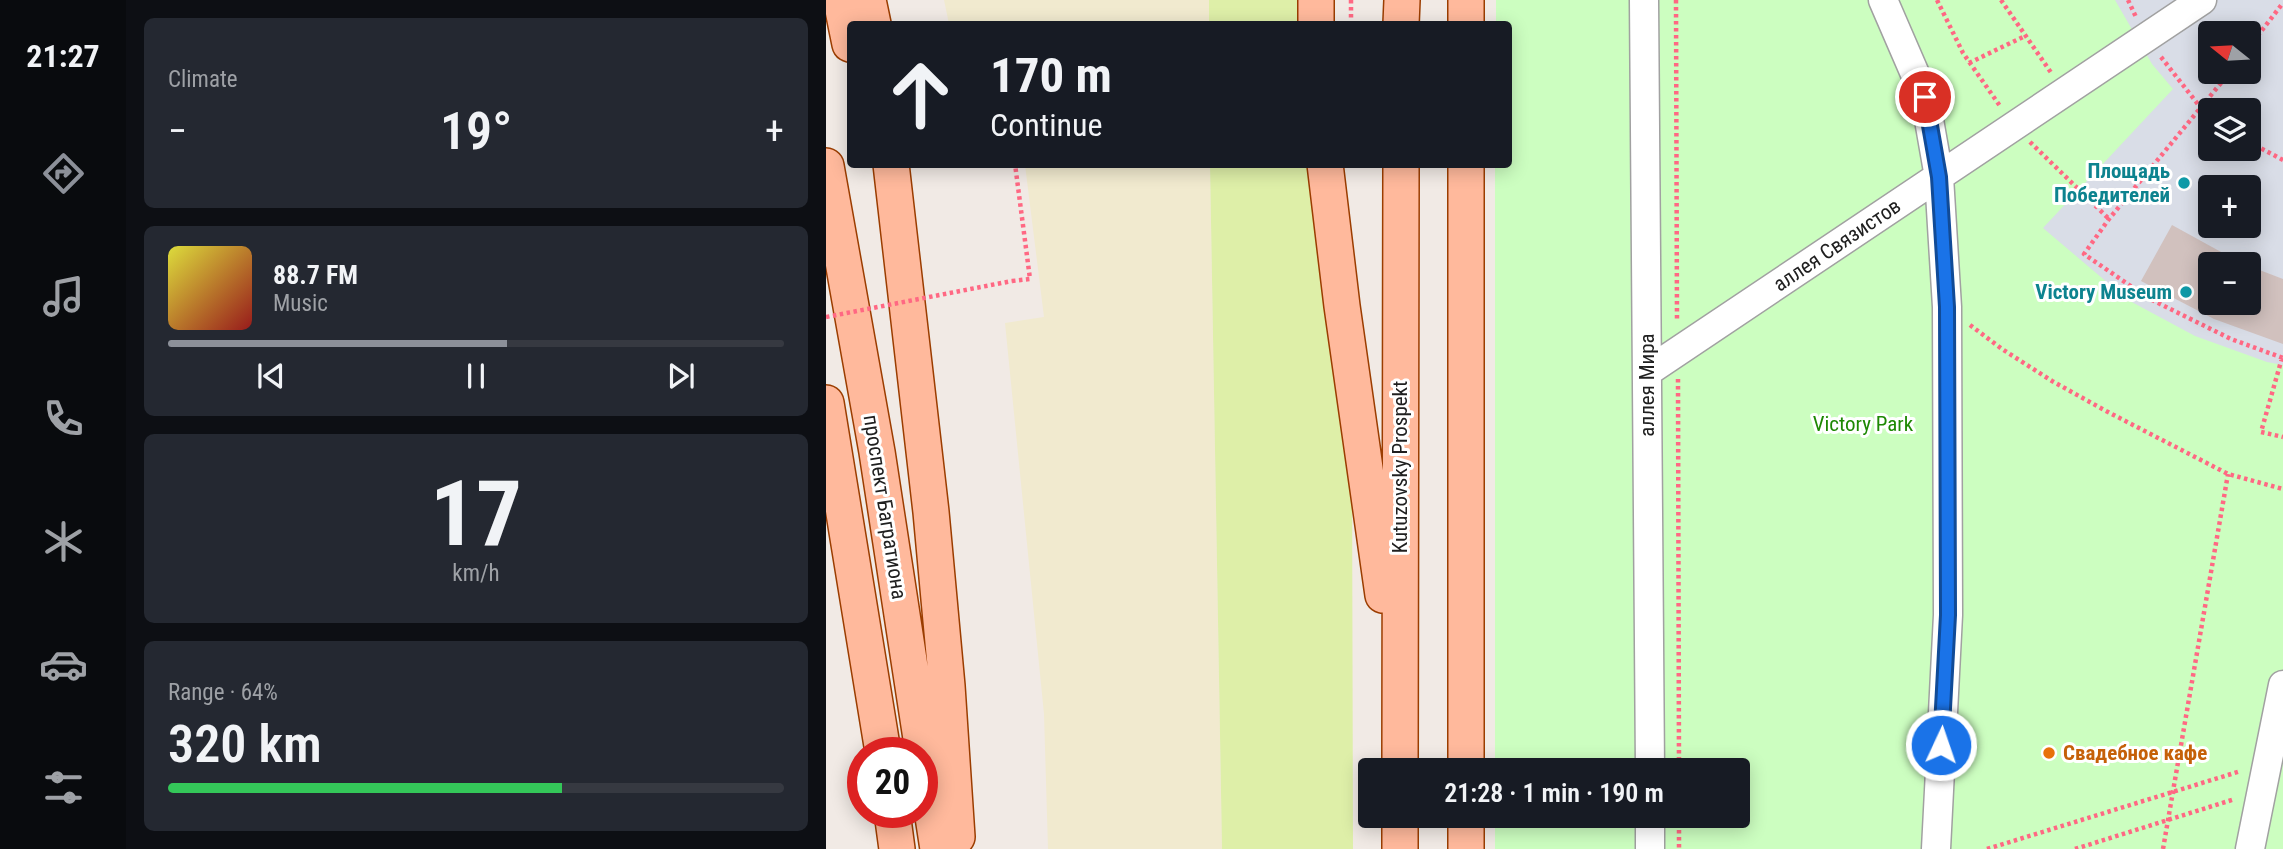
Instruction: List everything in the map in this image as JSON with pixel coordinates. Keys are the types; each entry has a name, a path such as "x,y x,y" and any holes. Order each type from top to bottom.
{"main road":[{"path":"841,0 847,29"},
{"path":"869,0 872,21"},
{"path":"1315,0 1316,21"},
{"path":"1401,21 1402,0"},
{"path":"1466,0 1466,21"},
{"name":"проспект Багратиона","path":"826,166 877,452 938,849"},
{"path":"878,168 905,291"},
{"path":"891,168 931,512 958,849"},
{"path":"1325,168 1400,718"},
{"name":"Kutuzovsky Prospekt","path":"1400,758 1401,168"},
{"path":"1466,168 1466,758"},
{"name":"проспект Багратиона","path":"826,403 881,737"},
{"path":"826,495 872,683"},
{"path":"894,828 897,849"},
{"path":"1400,828 1400,849"},
{"path":"1466,828 1466,849"}],"street":[{"name":"аллея Мира","path":"1644,0 1650,758"},
{"path":"1883,0 1925,97 1939,177 1947,307 1948,615 1936,849"},
{"name":"аллея Связистов","path":"1647,373 2202,0"},
{"path":"2250,849 2283,685"},
{"path":"1650,828 1650,849"}],"path":[{"path":"1351,0 1352,21"},
{"path":"1676,0 1679,758"},
{"path":"2001,0 2064,93"},
{"path":"2128,0 2146,38 2198,104"},
{"path":"2261,32 2283,4"},
{"path":"1969,63 2025,36"},
{"path":"2209,98 2220,84"},
{"path":"2198,112 2109,219 2084,254 2148,298 2231,339 2283,358 2261,432 2283,437"},
{"path":"2261,148 2283,160"},
{"path":"826,317 1030,279 1016,168"},
{"path":"1947,307 2002,349 2052,382 2228,474 2283,489"},
{"path":"2163,849 2228,474"},
{"path":"1987,849 2267,763"},
{"path":"2075,849 2244,796 2261,797"},
{"path":"1679,828 1679,849"}],"shaded area":[{"path":"944,0 1209,0 1209,21 948,21"},
{"name":"Площадь Победителей","path":"2115,0 2283,0 2283,365 2267,362 2195,336 2128,300 2043,228 2173,89 2152,64"},
{"path":"1025,168 1210,168 1222,849 1048,849 1044,714 1005,323 1044,317"}],"green space":[{"path":"1209,0 1303,0 1303,21 1209,21"},
{"name":"Victory Park","path":"1496,0 2283,0 2283,849 1495,849 1495,828 1750,828 1750,758 1495,758 1495,168 1512,168 1512,21 1496,21"},
{"path":"1210,168 1312,168 1352,459 1353,849 1222,849"}],"building":[{"name":"Victory Museum","path":"2172,225 2221,252 2198,252 2198,311 2141,281"},
{"name":"Victory Museum","path":"2261,271 2283,279 2283,344 2206,315 2261,315"}],"place":[{"name":"Площадь Победителей","path":"2184,183"},
{"name":"Victory Museum","path":"2186,292"},
{"name":"Свадебное кафе","path":"2049,753"}],"route":[{"path":"1925,97 1939,177 1947,307 1948,615 1941,745"}]}
